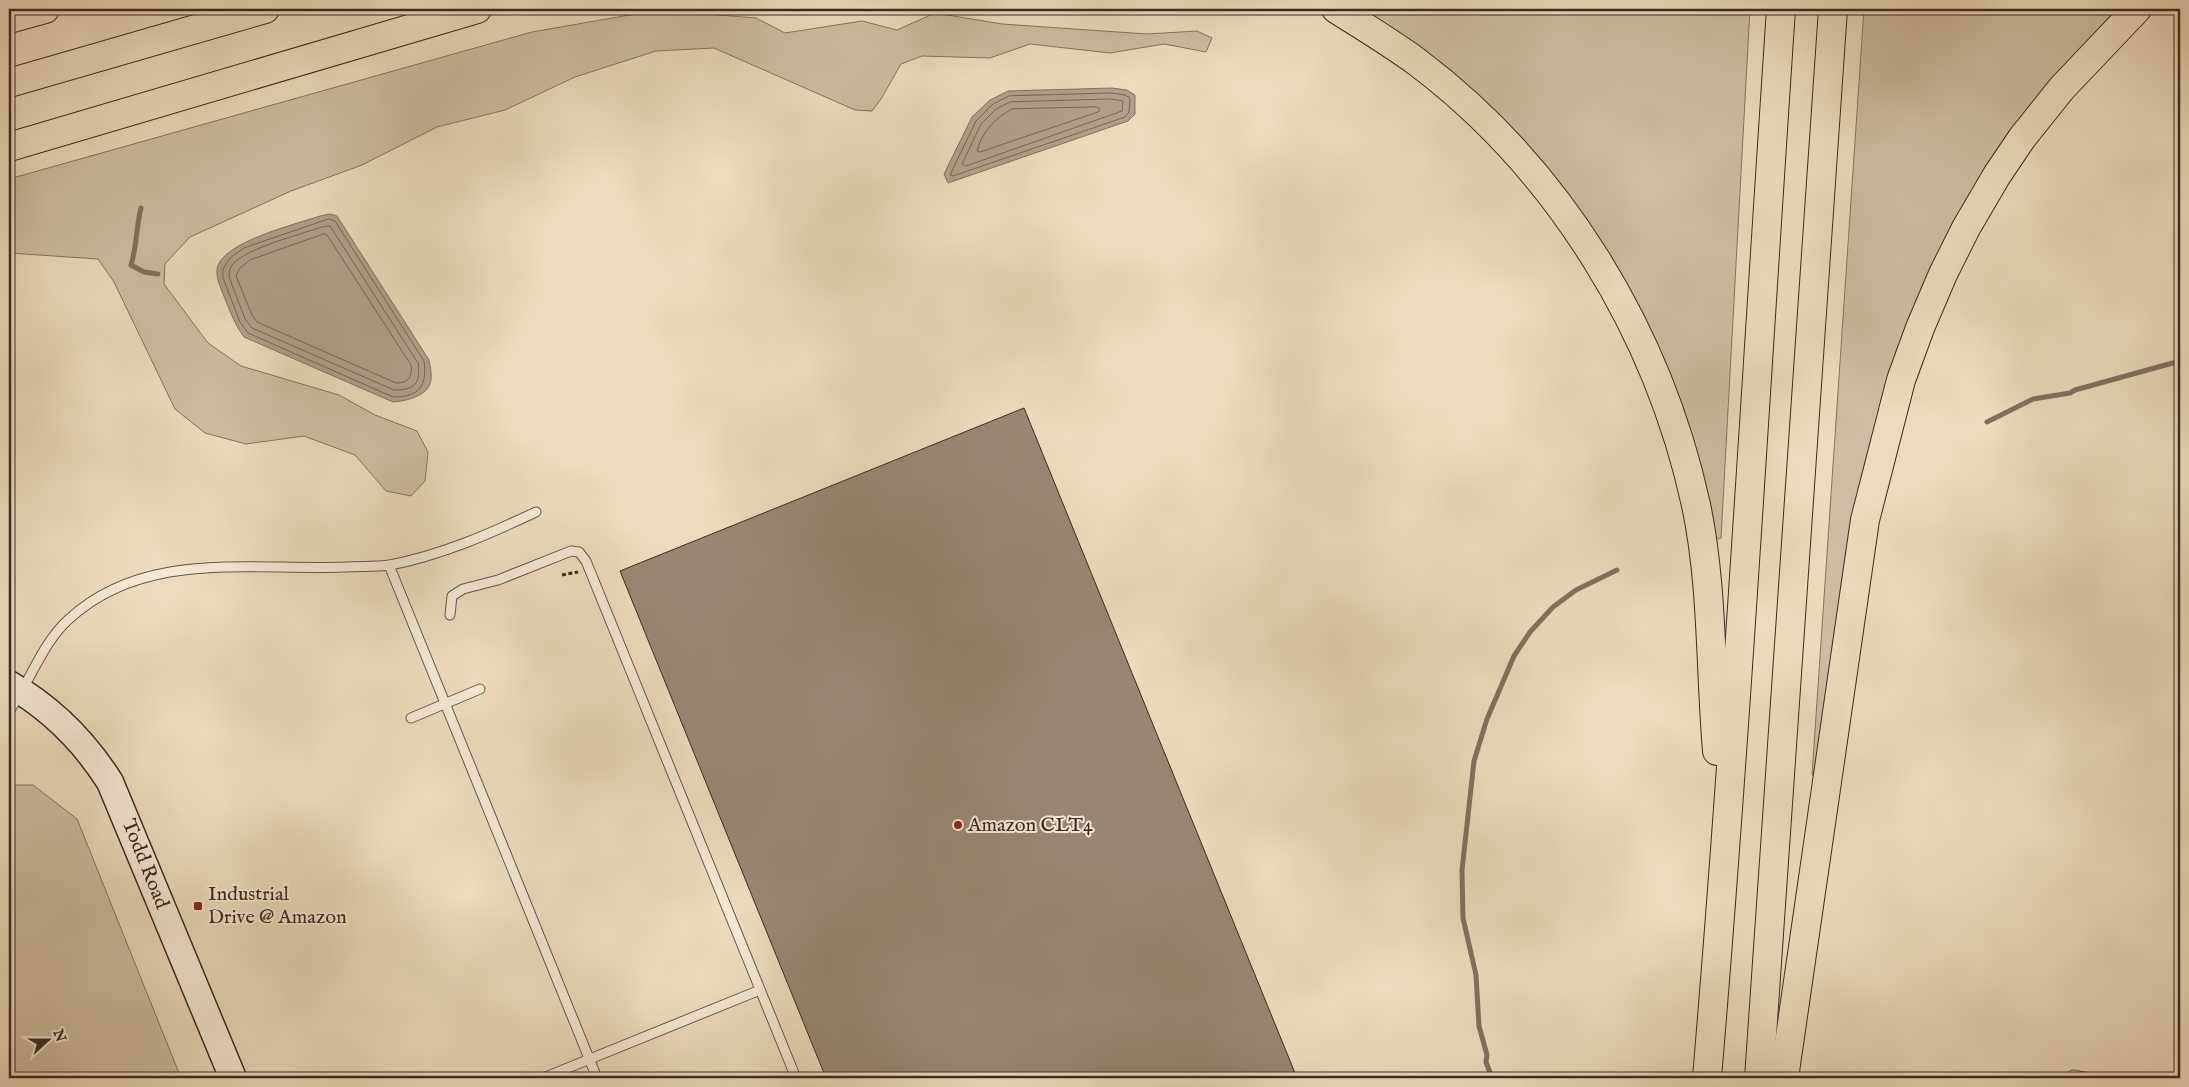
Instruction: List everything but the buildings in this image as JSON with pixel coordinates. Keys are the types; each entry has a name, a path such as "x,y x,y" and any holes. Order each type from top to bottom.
{"highway":[{"path":"9,19 45,9"},
{"path":"9,83 265,9"},
{"path":"9,147 477,9"},
{"path":"1336,9 1417,62 1453,92 1528,166 1562,208 1592,251 1643,346 1665,399 1682,449 1698,515 1710,618 1716,731 1726,854"},
{"path":"1707,1078 1726,854 1735,690 1781,9"},
{"path":"1760,1078 1833,9"},
{"path":"1784,1078 1865,520 1901,380 1920,328 1944,274 1966,228 1997,175 2022,138 2062,88 2138,9"}],"street":[{"name":"Todd Road","path":"13,696 65,725 82,743 110,782 232,1078"}],"lane":[{"path":"13,696 55,634 68,620 101,596 138,579 189,568 389,565 443,551 485,536 536,512"},
{"path":"450,614 452,596 463,589 498,580 571,551 579,552 586,561 796,1078"},
{"path":"389,565 597,1078"},
{"path":"411,718 480,689"},
{"path":"543,1078 760,990"},
{"path":"2073,1075 2089,1078"}],"shaded area":[{"path":"1355,9 1750,9 1721,538 1710,541 1666,367 1628,286 1585,220"},
{"path":"1864,9 2127,9 2041,102 1901,356 1820,777 1812,775"},
{"path":"658,10 756,18 785,33 862,21 897,30 935,13 1002,24 1147,34 1197,31 1212,38 1206,52 1164,44 1110,53 1030,44 990,58 922,56 901,64 872,111 855,110 714,48 656,51 575,77 505,110 437,127 362,165 291,191 190,237 165,264 164,284 208,343 241,366 339,395 375,415 417,431 428,452 425,481 411,496 386,491 355,455 304,436 246,444 205,433 175,409 114,282 98,259 9,253 9,179 532,32"},
{"path":"9,785 33,785 77,819 181,1078 9,1078"}],"water":[{"path":"1112,88 1127,90 1135,95 1135,114 1128,121 948,183 944,174 972,117 990,100 1008,91"},
{"path":"330,214 337,216 429,360 431,380 426,390 416,397 393,402 244,337 233,319 217,277 217,269 222,259 245,242 261,235"}],"waterway":[{"path":"141,208 131,265 144,272 158,274"},
{"path":"1987,422 2033,399 2070,393 2180,361"},
{"path":"1492,1078 1486,1062 1487,1055 1479,1026 1476,975 1463,918 1462,870 1474,761 1487,719 1514,656 1530,632 1553,607 1576,590 1617,570"}],"place":[{"name":"Amazon CLT4","path":"958,825"},
{"name":"Industrial Drive @ Amazon","path":"198,906"}]}
